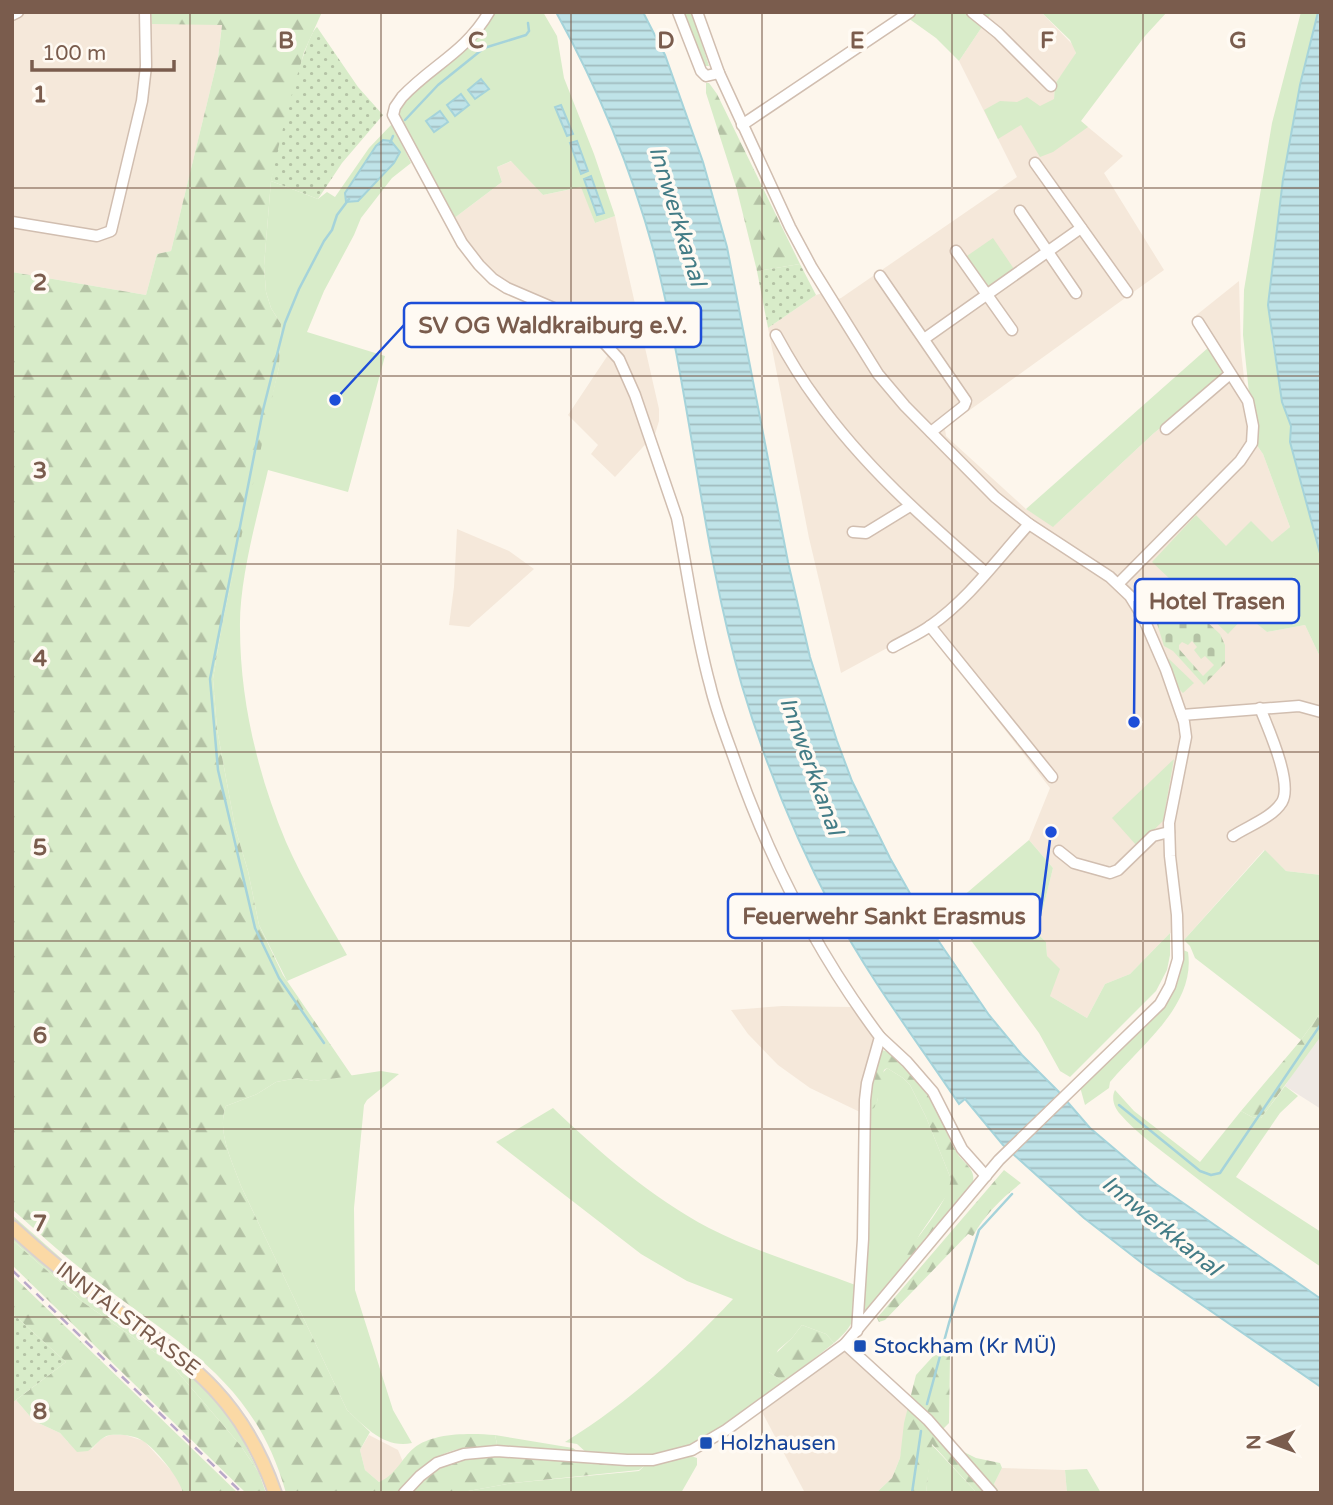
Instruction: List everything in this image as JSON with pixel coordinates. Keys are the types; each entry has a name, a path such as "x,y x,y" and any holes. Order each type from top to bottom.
{"main road":[{"name":"INNTALSTRASSE","path":"12,1227 67,1274 163,1343 205,1378 241,1422 275,1493"}],"street":[{"path":"12,15 18,12"},
{"path":"12,222 97,236 108,234 114,226 142,101 145,12"},
{"path":"489,12 480,28 462,48 402,97 395,107 395,119 458,235 479,265 500,284 552,306 585,326 609,346 629,377 670,493 710,686 755,817 816,942 855,1004 880,1037 933,1092 962,1149 986,1176"},
{"path":"678,12 701,71 706,76 719,73"},
{"path":"404,1493 437,1463 454,1456 497,1451 643,1461 678,1454 706,1443 726,1430 845,1343 857,1331 999,1160 1160,1004 1173,980 1178,958 1169,832 1186,743 1182,715 1143,617 1118,584 1101,570 1029,524 976,479 893,392 864,354 790,227 719,73 697,12"},
{"path":"742,125 910,12"},
{"path":"972,12 998,33 1051,86"},
{"path":"1035,163 1128,292"},
{"path":"1020,211 1076,293"},
{"path":"924,339 1081,228"},
{"path":"956,251 1012,330"},
{"path":"880,276 966,401 964,407 931,432"},
{"path":"1118,584 1248,451 1253,435 1246,396 1198,322"},
{"path":"776,335 802,379 838,428 910,506 985,572"},
{"path":"1166,429 1230,374"},
{"path":"852,533 866,533 910,506"},
{"path":"892,647 930,626 961,600 1029,524"},
{"path":"930,626 1052,777"},
{"path":"1182,715 1299,706 1321,712"},
{"path":"1233,836 1268,816 1282,802 1285,792 1276,750 1260,708"},
{"path":"1059,850 1074,863 1110,873 1118,870 1153,836 1169,832"},
{"path":"857,1331 863,1239 865,1100 880,1037"},
{"path":"845,1343 922,1414 992,1493"}],"shaded area":[{"path":"12,12 151,12 153,24 222,24 218,58 171,251 157,254 146,295 12,272"},
{"path":"992,12 1041,12 1074,46 1076,53 1073,59 1055,84 1054,99 1123,156 1104,173 1164,270 949,425 945,429 946,436 1026,509 1054,526 1154,433 1228,374 1194,317 1239,281 1241,351 1245,387 1252,399 1256,444 1263,454 1290,527 1272,543 1251,522 1226,547 1246,614 1267,632 1305,625 1321,659 1321,875 1286,871 1264,850 1184,940 1170,933 1130,974 1105,984 1087,1018 1050,996 1046,942 1037,933 1053,868 1029,840 1050,788 930,633 893,653 889,647 841,673 809,538 768,328 816,295 831,291 838,299 841,298 1017,177 959,61"},
{"path":"512,161 543,195 582,187 595,223 615,216 659,409 659,421 655,434 615,477 591,454 598,445 568,415 614,346 507,286 474,256 453,219 502,182 497,167"},
{"path":"457,529 509,551 534,569 469,627 449,625"},
{"path":"782,1006 851,1007 867,1024 874,1040 862,1113 810,1088 778,1065 748,1034 731,1010"},
{"path":"1321,1036 1321,1109 1285,1086 1305,1054"},
{"path":"845,1350 909,1405 900,1458 892,1478 876,1493 805,1493 761,1410 823,1363"},
{"path":"16,1400 34,1421 60,1433 68,1442 92,1449 101,1439 110,1435 125,1435 144,1441 180,1480 183,1493 12,1493 12,1403"},
{"path":"369,1435 398,1450 403,1462 389,1478 379,1482 365,1470 360,1450"},
{"path":"1002,1468 1065,1470 1067,1493 1000,1493 994,1484"}],"green space":[{"path":"151,12 322,12 304,52 271,181 264,266 266,292 271,308 281,324 279,367 222,624 213,679 217,729 235,827 248,871 259,925 283,975 352,1076 314,1081 298,1078 276,1082 257,1094 226,1106 223,1126 227,1147 241,1186 347,1410 370,1432 360,1450 365,1470 379,1482 390,1475 414,1448 431,1439 464,1434 495,1435 497,1444 494,1446 455,1450 436,1458 418,1470 397,1493 286,1493 272,1455 255,1422 235,1394 212,1370 75,1264 12,1209 12,272 146,295 157,254 171,251 218,58 222,25 152,24"},
{"path":"492,12 543,12 557,36 564,78 615,216 595,223 581,187 543,195 511,161 497,167 502,182 453,219 399,119 401,104"},
{"path":"683,12 692,12 709,66 704,66 701,60"},
{"path":"917,12 992,12 959,61 936,38 908,18"},
{"path":"1041,12 1167,12 1145,36 1081,121 1088,127 1053,152 1040,157 1021,125 998,139 984,110 1000,101 1017,102 1027,97 1040,106 1054,99 1055,84 1076,53 1070,40"},
{"path":"1301,12 1318,12 1300,85 1283,179 1271,276 1271,334 1282,402 1291,426 1290,442 1321,557 1321,659 1305,625 1267,632 1246,615 1228,634 1152,562 1196,515 1226,546 1251,521 1272,542 1290,527 1263,454 1256,444 1256,424 1249,393 1243,335 1244,290 1272,123"},
{"path":"317,27 358,87 383,115 342,163 318,199 271,181 298,74 311,36"},
{"path":"706,83 709,83 717,94 800,264 757,271 737,190 706,93"},
{"path":"392,124 411,163 392,178 361,218 324,291 307,332 385,356 348,492 268,470 250,549 240,610 241,655 247,710 267,791 293,857 347,955 287,981 259,925 248,871 235,827 217,729 213,679 222,624 279,367 281,324 271,308 266,292 264,266 271,181 318,199 327,192 335,197 369,148","holes":["376,146 394,163 384,174 367,161"]},
{"path":"993,238 1014,269 986,289 964,258"},
{"path":"800,264 816,295 768,328 757,271"},
{"path":"1209,347 1228,374 1154,433 1053,527 1026,509"},
{"path":"1170,587 1220,634 1225,645 1225,663 1204,685 1173,651 1164,646 1154,614 1148,605 1151,603 1155,607 1159,603 1155,599","holes":["1192,641 1197,647 1194,650 1201,659 1205,656 1214,665 1203,676 1179,649 1182,642 1188,645"]},
{"path":"1168,658 1194,683 1183,693 1179,689"},
{"path":"1174,759 1163,821 1137,846 1112,818"},
{"path":"1029,840 1053,868 1037,933 1046,942 1047,956 1060,969 1050,996 1087,1018 1105,984 1130,974 1170,933 1167,970 1156,991 1070,1077 1060,1071 1039,1033 948,909"},
{"path":"1265,850 1286,871 1321,875 1321,1012 1301,1040 1195,958 1184,940"},
{"path":"1183,950 1188,952 1188,971 1184,989 1175,1007 1164,1023 1110,1082 1109,1088 1085,1105 1080,1087 1166,1003 1178,981"},
{"path":"1321,1012 1321,1036 1261,1118 1241,1111 1301,1040"},
{"path":"882,1050 900,1059 924,1085 940,1113 954,1148 973,1175 972,1185 901,1269 900,1265 906,1254 943,1201 951,1179 926,1117 910,1085 903,1078 887,1068 884,1070 877,1102 874,1108 867,1111 873,1070"},
{"path":"887,1068 910,1085 951,1179 949,1192 920,1234 901,1269 859,1319 867,1111 877,1102 881,1075"},
{"path":"381,1071 399,1074 364,1105 354,1208 355,1290 393,1410 412,1443 402,1444 384,1440 347,1410 241,1186 227,1147 223,1126 226,1106 257,1094 276,1082 298,1078 314,1081"},
{"path":"1285,1086 1298,1096 1280,1113 1236,1177 1321,1232 1321,1267 1149,1142 1120,1114 1113,1099 1115,1090 1134,1111 1200,1162 1241,1111 1261,1118"},
{"path":"553,1108 627,1173 688,1216 745,1245 858,1286 855,1312 847,1330 834,1343 826,1334 802,1325 778,1350 769,1372 784,1382 711,1435 688,1446 656,1456 588,1454 577,1444 565,1442 612,1410 654,1376 733,1299 687,1281 641,1254 496,1142"},
{"path":"1004,1170 1021,1183 994,1207 973,1236 968,1234 885,1320 879,1322 877,1318"},
{"path":"12,1215 72,1268 190,1354 94,1288 12,1219"},
{"path":"12,1234 202,1383 236,1426 259,1473 241,1446 170,1363 84,1303 12,1240"},
{"path":"12,1240 84,1303 170,1363 241,1446 259,1473 266,1493 246,1493 12,1265"},
{"path":"12,1275 238,1493 183,1493 161,1457 136,1437 110,1435 88,1451 77,1452 60,1433 34,1421 16,1400 66,1362 12,1313"},
{"path":"12,1313 66,1362 12,1403"},
{"path":"802,1325 826,1334 834,1343 784,1382 769,1372 768,1361"},
{"path":"937,1352 950,1355 949,1423 938,1434 956,1454 962,1451 976,1458 1000,1463 1002,1468 994,1484 1000,1493 977,1493 932,1444 926,1493 876,1493 892,1478 900,1458 904,1423 916,1375"},
{"path":"211,1374 250,1423 277,1480 254,1433"},
{"path":"495,1435 573,1448 579,1453 493,1447 497,1444"},
{"path":"931,1444 977,1493 926,1493"},
{"path":"691,1456 697,1458 697,1465 681,1493 457,1493 513,1483 639,1471 644,1466"},
{"path":"476,1457 644,1466 639,1470 513,1483 457,1493 411,1493 432,1473"},
{"path":"1087,1469 1101,1493 1067,1493 1065,1470"}],"water":[{"name":"Innwerkkanal","path":"556,12 643,12 665,55 703,162 727,247 788,562 810,657 852,781 890,858 929,927 989,1015 1090,1128 1156,1184 1321,1299 1321,1387 1147,1267 1084,1218 1003,1145 965,1099 959,1104 847,935 794,829 751,715 716,578 678,360 654,252 612,129"},
{"path":"1318,12 1321,12 1321,557 1290,442 1291,426 1282,402 1268,305 1283,179 1300,85"},
{"path":"481,79 489,89 475,99 468,90"},
{"path":"461,94 469,105 455,116 447,105"},
{"path":"561,105 573,134 567,136 555,107"},
{"path":"440,111 448,122 434,132 426,121"},
{"path":"383,140 391,141 400,152 394,163 358,201 346,202 345,193 376,146"},
{"path":"577,141 588,171 581,174 570,143"},
{"path":"591,176 604,213 597,215 584,179"}],"waterway":[{"path":"405,120 438,85 484,48 526,35 529,31 528,23"},
{"path":"390,143 393,136"},
{"path":"324,1043 279,978 255,928 218,770 210,679 263,410 285,323 299,289 332,230 337,215 349,199"},
{"path":"1119,1105 1200,1171 1211,1175 1220,1173 1321,1024"},
{"path":"927,1404 949,1323 979,1230 1012,1194"},
{"path":"912,1493 921,1431"}],"railway":[{"path":"12,1270 242,1493"}],"place":[{"name":"SV OG Waldkraiburg e.V.","path":"335,400"},
{"name":"Hotel Trasen","path":"1134,722"},
{"name":"Feuerwehr Sankt Erasmus","path":"1051,832"},
{"name":"Stockham (Kr MÜ)","path":"860,1346"},
{"name":"Holzhausen","path":"706,1443"}]}
